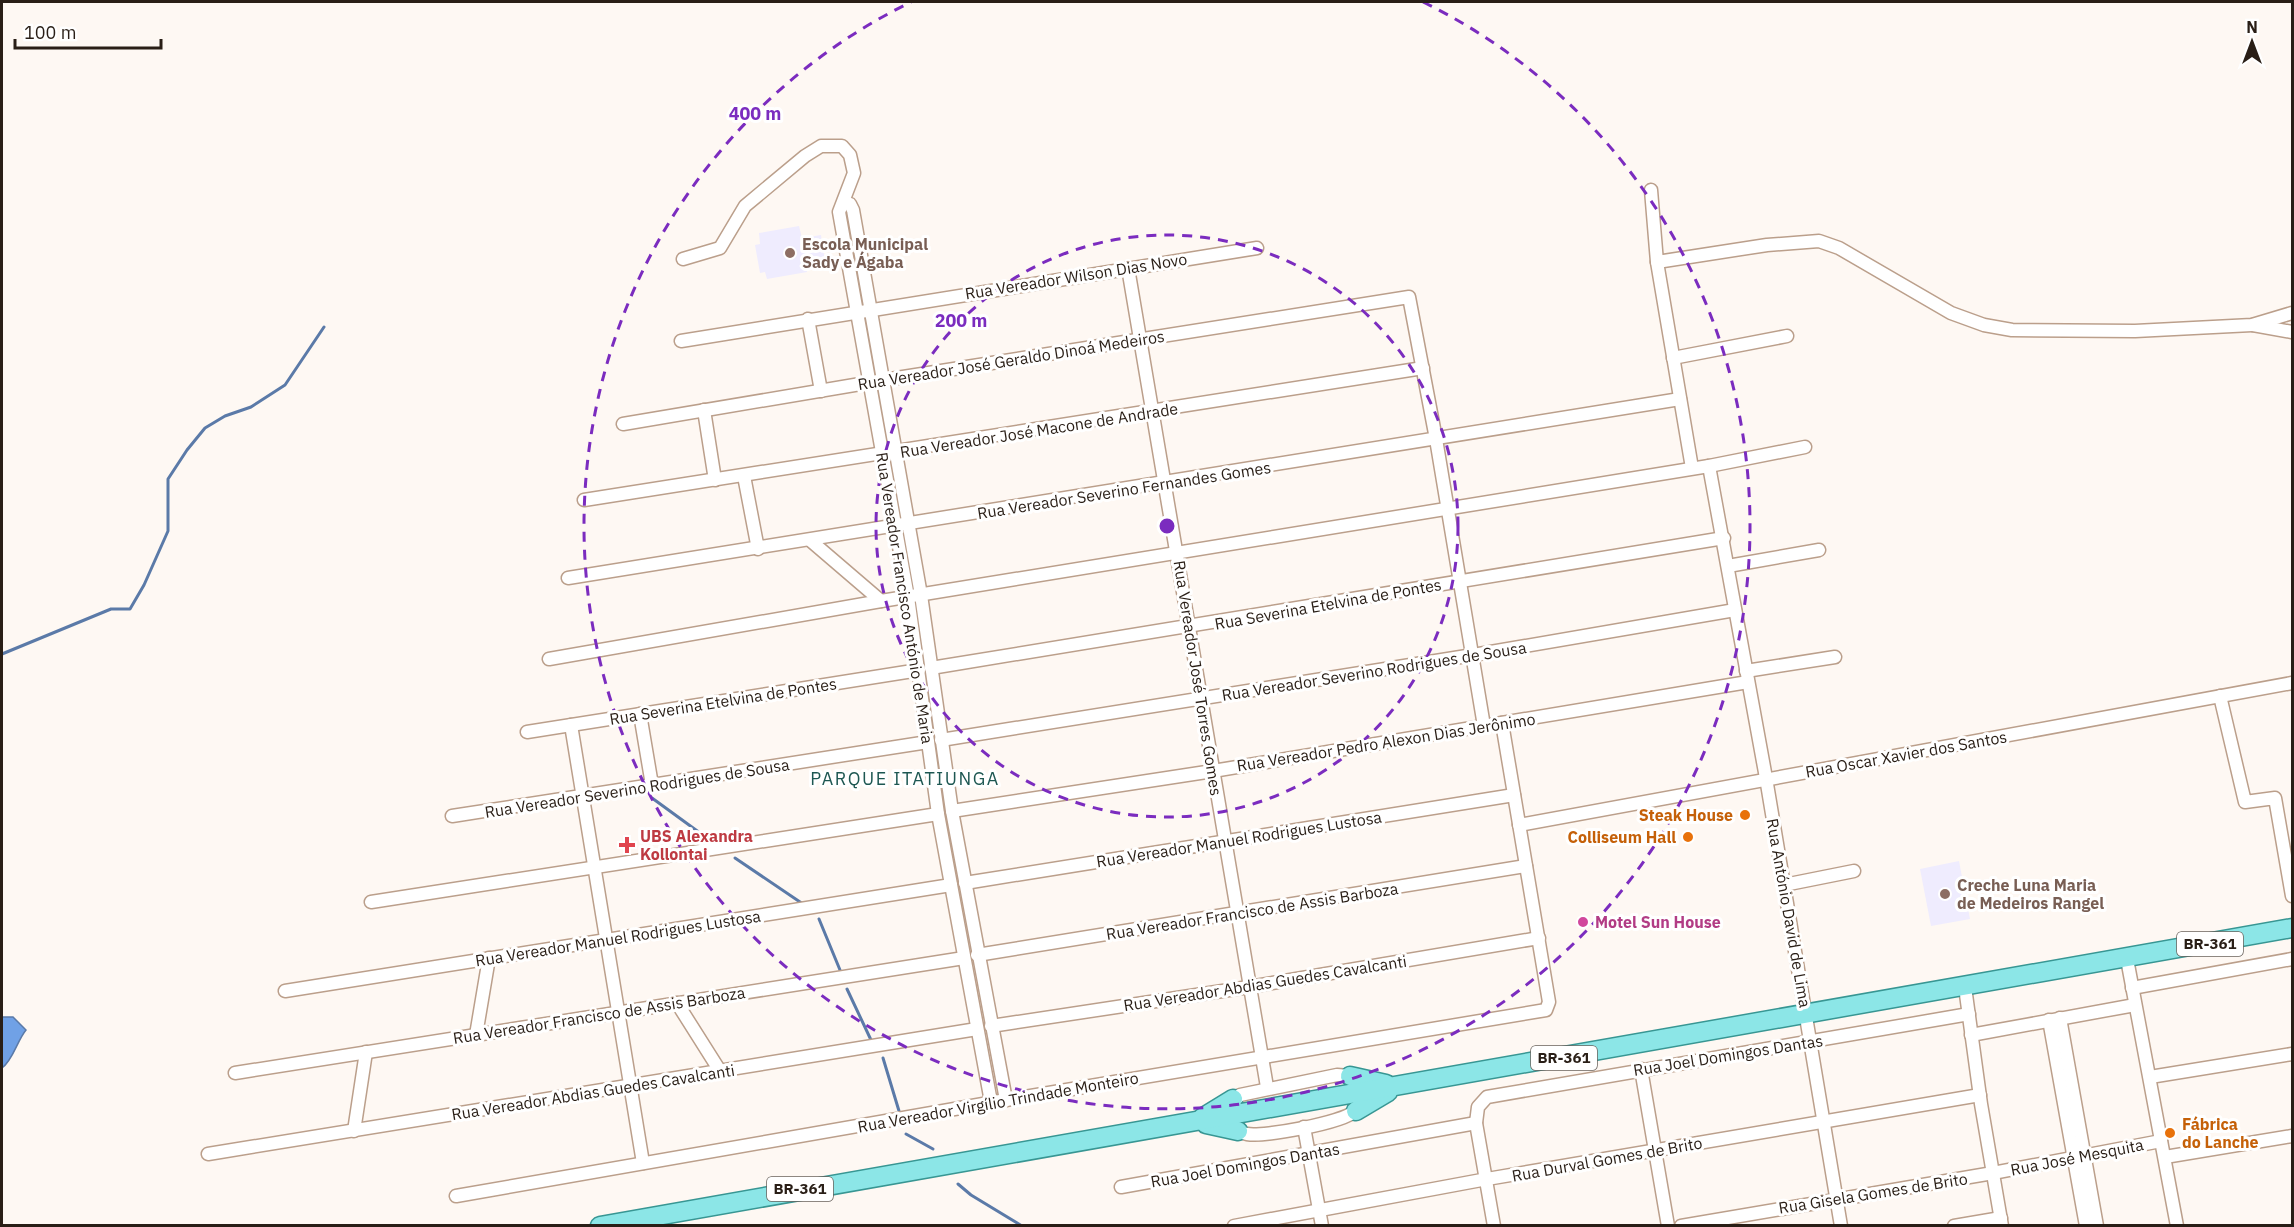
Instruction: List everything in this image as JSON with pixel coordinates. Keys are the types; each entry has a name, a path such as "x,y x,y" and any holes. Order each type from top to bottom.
{"main road":[{"name":"BR-361","path":"600,1226 1000,1154 1197,1123 1233,1124 1362,1092 2291,932"},
{"path":"1350,1076 1396,1086"},
{"path":"1356,1111 1396,1086"},
{"path":"1197,1123 1233,1099"}],"street":[{"name":"Rua Vereador Francisco António de Maria","path":"683,259 720,248 745,206 805,156 821,146 842,146 854,164 854,173 840,212 868,382 908,597 925,669 934,741 938,814 991,1102"},
{"path":"1651,190 1657,262 1692,468"},
{"path":"845,203 850,204 853,210 909,524 921,595 925,669"},
{"path":"1657,262 1767,245 1819,241 1839,248 1951,314 2000,328 2135,331 2252,325 2292,332"},
{"name":"Rua Vereador Wilson Dias Novo","path":"681,341 1257,248"},
{"name":"Rua Vereador José Torres Gomes","path":"1128,268 1267,1087"},
{"name":"Rua Vereador José Geraldo Dinoá Medeiros","path":"623,424 868,382 1398,298 1411,299 1423,368"},
{"path":"2252,325 2292,313"},
{"path":"808,319 821,391"},
{"path":"1673,358 1787,336"},
{"path":"1423,368 1484,726"},
{"name":"Rua Vereador José Macone de Andrade","path":"584,500 882,455 1423,368"},
{"name":"Rua Vereador Severino Fernandes Gomes","path":"568,578 811,541 1680,399"},
{"path":"704,410 715,480"},
{"path":"549,659 882,601 1178,555 1709,466 1805,447"},
{"name":"Rua António David de Lima","path":"1709,466 1724,538 1766,778 1841,1226"},
{"path":"744,476 758,549"},
{"name":"Rua Severina Etelvina de Pontes","path":"527,732 1189,628 1724,538"},
{"path":"811,541 882,601"},
{"path":"1728,566 1819,550"},
{"name":"Rua Vereador Severino Rodrigues de Sousa","path":"452,816 1201,699 1735,610"},
{"name":"Rua Vereador Pedro Alexon Dias Jerônimo","path":"952,811 1214,771 1502,723 1835,657"},
{"name":"Rua Oscar Xavier dos Santos","path":"1519,825 2292,683"},
{"path":"2220,696 2244,802 2275,798 2292,896"},
{"path":"640,714 652,785"},
{"path":"1502,723 1539,938"},
{"path":"571,725 643,1163"},
{"path":"934,741 952,811 977,955 1006,1100"},
{"name":"Rua Vereador Manuel Rodrigues Lustosa","path":"965,883 1514,795"},
{"path":"370,902 938,814"},
{"name":"Rua Vereador Francisco de Assis Barboza","path":"977,955 1526,866"},
{"path":"1784,885 1854,871"},
{"name":"Rua Vereador Manuel Rodrigues Lustosa","path":"285,991 951,885"},
{"name":"Rua Vereador Abdias Guedes Cavalcanti","path":"991,1026 1249,987 1539,938"},
{"name":"Rua Vereador Virgílio Trindade Monteiro","path":"456,1196 991,1102 1541,1012 1546,1010 1549,1002 1539,938"},
{"path":"476,1035 489,958"},
{"name":"Rua Vereador Francisco de Assis Barboza","path":"235,1073 964,958"},
{"path":"2127,959 2176,1223"},
{"path":"2132,988 2292,959"},
{"path":"1954,1226 2002,1222 1980,1095 1965,987"},
{"path":"677,1003 720,1071"},
{"path":"1971,1035 2135,1005"},
{"name":"Rua Joel Domingos Dantas","path":"1121,1187 1476,1123 1478,1107 1487,1097 1969,1014"},
{"path":"2055,1019 2080,1157 2097,1226"},
{"name":"Rua Vereador Abdias Guedes Cavalcanti","path":"208,1154 977,1029"},
{"path":"354,1131 366,1052"},
{"path":"2150,1077 2292,1054"},
{"path":"1641,1069 1668,1226"},
{"path":"1329,1076 1350,1076 1357,1081 1362,1092 1356,1111 1325,1123 1254,1134 1233,1124 1228,1110 1233,1099 1267,1087 1329,1076"},
{"name":"Rua Durval Gomes de Brito","path":"1234,1226 1486,1179 1980,1095"},
{"path":"1476,1123 1494,1226"},
{"path":"1304,1127 1322,1226"},
{"path":"2164,1157 2292,1136"},
{"name":"Rua José Mesquita","path":"1993,1173 2162,1141"},
{"path":"2080,1157 2086,1226"},
{"name":"Rua Gisela Gomes de Brito","path":"1681,1226 1993,1173"}],"shaded area":[{"name":"Escola Municipal Sady e Ágaba","path":"799,226 802,238 821,235 825,261 806,264 807,272 767,279 765,272 760,273 755,245 760,244 759,233"},
{"name":"Creche Luna Maria de Medeiros Rangel","path":"1959,861 1970,919 1931,926 1920,869"}],"water":[{"path":"2,1017 13,1017 26,1030 2,1068"}],"waterway":[{"path":"2,654 111,609 130,609 144,585 168,531 168,479 187,450 205,428 225,416 251,407 285,385 324,327"},
{"path":"652,798 711,841"},
{"path":"735,858 803,904"},
{"path":"819,919 840,970"},
{"path":"847,989 871,1040"},
{"path":"883,1058 899,1111"},
{"path":"906,1134 933,1149"},
{"path":"958,1184 971,1195 1022,1226"}],"place":[{"name":"Escola Municipal Sady e Ágaba","path":"790,253"},
{"name":"Steak House","path":"1745,815"},
{"name":"Colliseum Hall","path":"1688,837"},
{"name":"UBS Alexandra Kollontai","path":"627,845"},
{"name":"Creche Luna Maria de Medeiros Rangel","path":"1945,894"},
{"name":"Motel Sun House","path":"1583,922"},
{"name":"Fábrica do Lanche","path":"2170,1133"}],"district":[{"name":"PARQUE ITATIUNGA","path":"905,779"}]}
